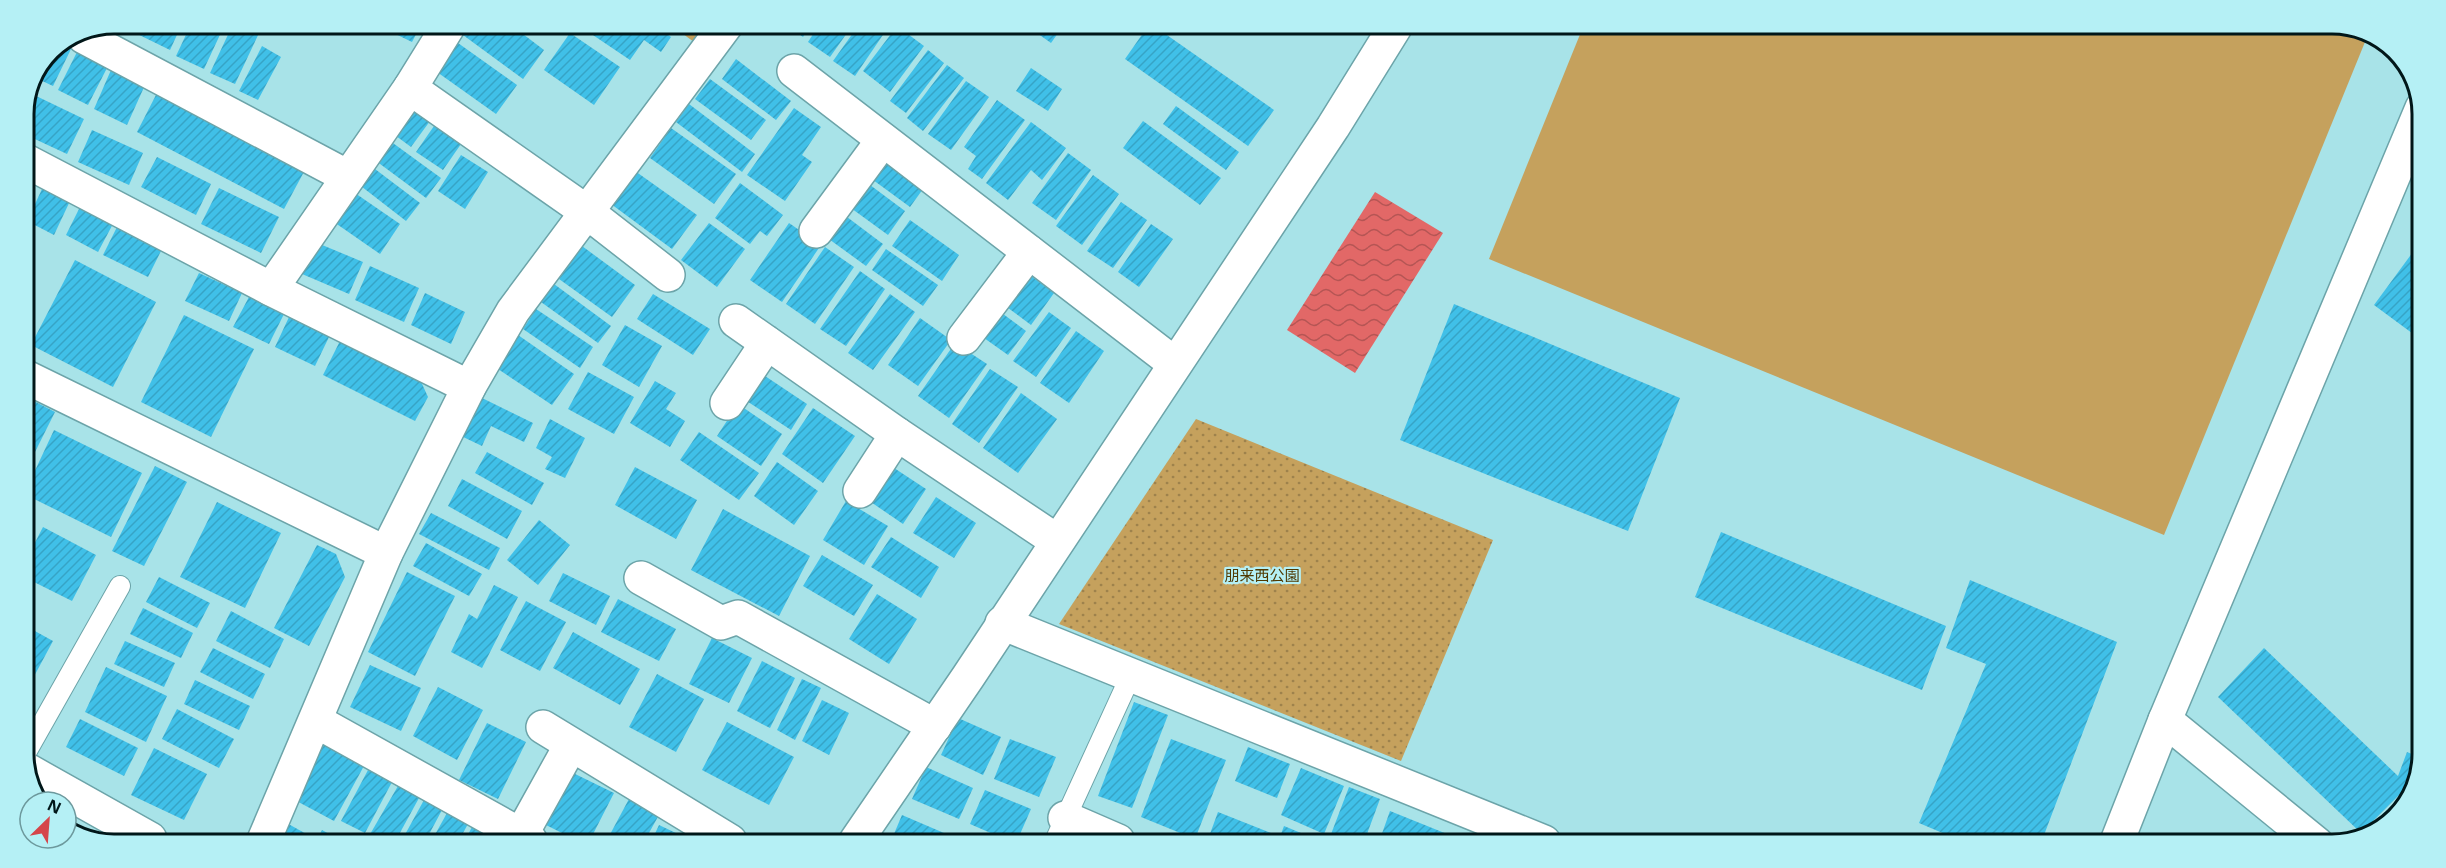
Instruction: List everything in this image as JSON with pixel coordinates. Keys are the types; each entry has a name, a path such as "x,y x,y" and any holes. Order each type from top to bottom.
{"street":[{"path":"271,289 410,88 443,34"},
{"path":"267,834 387,553 469,387 513,311 719,34"},
{"path":"861,834 1334,127 1391,34"},
{"path":"89,39 348,177"},
{"path":"794,71 1175,364"},
{"path":"410,88 587,212 668,275"},
{"path":"2120,834 2165,720 2411,134"},
{"path":"816,231 883,140"},
{"path":"34,165 271,289 469,387"},
{"path":"964,338 1029,252"},
{"path":"736,321 897,434 1057,541"},
{"path":"728,403 767,343"},
{"path":"34,382 387,553"},
{"path":"860,491 897,434"},
{"path":"641,578 721,623 738,617 935,726"},
{"path":"1002,623 1131,675 1497,833"},
{"path":"2165,720 2305,834"},
{"path":"316,721 519,834"},
{"path":"543,727 718,834"},
{"path":"528,834 571,745"},
{"path":"38,776 141,834"},
{"path":"1060,830 1079,834"}],"lane":[{"path":"35,737 120,586"},
{"path":"1060,830 1131,675"}],"green space":[{"path":"683,34 705,34 698,45"},
{"path":"1580,34 2332,34 2365,42 2164,535 1489,259"},
{"name":"朋来西公園","path":"1196,419 1493,540 1401,761 1059,624"}],"water":[{"path":"1375,192 1443,233 1355,373 1287,330"}],"building":[{"path":"137,34 177,34 170,50"},
{"path":"186,34 220,34 204,69 176,56"},
{"path":"228,34 259,34 235,84 210,73"},
{"path":"396,34 416,34 412,42"},
{"path":"523,34 544,50 523,79 463,35"},
{"path":"569,34 620,67 594,105 544,70"},
{"path":"591,34 667,34 671,37 661,52 644,40 630,60"},
{"path":"813,34 846,34 830,57 808,42"},
{"path":"852,34 884,34 855,76 833,61"},
{"path":"891,34 908,34 924,46 890,92 863,71"},
{"path":"1038,34 1057,34 1051,43"},
{"path":"1142,34 1165,34 1274,110 1248,146 1125,59"},
{"path":"458,43 517,85 496,114 437,72"},
{"path":"262,46 281,57 258,100 239,91"},
{"path":"70,48 71,49 53,86 42,81 48,70"},
{"path":"928,50 944,63 906,113 890,101"},
{"path":"77,52 107,68 88,105 58,90"},
{"path":"736,59 791,101 776,120 722,79"},
{"path":"947,65 964,78 923,131 907,118"},
{"path":"1031,68 1062,89 1048,111 1016,91"},
{"path":"111,70 145,85 127,125 94,109"},
{"path":"710,79 766,120 751,140 695,99"},
{"path":"966,81 989,97 951,150 928,134"},
{"path":"158,91 306,168 284,209 137,132"},
{"path":"37,96 84,119 67,154 34,139"},
{"path":"997,100 1025,120 982,179 968,169 976,156 964,147"},
{"path":"406,104 430,121 411,147 388,130"},
{"path":"689,104 755,154 742,172 676,122"},
{"path":"1176,106 1239,152 1226,170 1163,124"},
{"path":"794,108 821,127 802,155 812,162 785,201 747,175"},
{"path":"1143,121 1221,178 1200,205 1123,148"},
{"path":"1031,122 1066,148 1042,180 1031,170 1008,200 986,183"},
{"path":"434,126 461,144 443,170 416,152"},
{"path":"671,128 736,174 714,204 650,158"},
{"path":"92,130 143,153 129,185 78,162"},
{"path":"386,138 441,178 426,198 372,158"},
{"path":"1068,153 1091,170 1056,220 1032,203"},
{"path":"461,155 488,172 465,209 438,191"},
{"path":"157,157 211,184 196,215 141,187"},
{"path":"882,160 923,189 910,207 869,177"},
{"path":"371,166 420,203 406,221 357,183"},
{"path":"635,171 697,215 672,249 611,204"},
{"path":"1093,175 1119,194 1082,245 1056,226"},
{"path":"862,179 905,211 888,235 844,203"},
{"path":"740,183 783,215 767,236 760,231 750,244 715,218"},
{"path":"43,187 70,201 54,235 34,225 34,206"},
{"path":"219,188 279,217 261,253 201,224"},
{"path":"352,191 400,224 380,254 331,220"},
{"path":"1121,202 1147,220 1113,268 1087,251"},
{"path":"81,205 114,222 98,252 66,235"},
{"path":"839,211 883,244 866,266 822,234"},
{"path":"910,220 959,255 942,281 892,246"},
{"path":"709,223 745,249 717,287 681,260"},
{"path":"789,223 821,245 782,302 750,280"},
{"path":"1151,224 1173,239 1139,287 1118,272"},
{"path":"117,227 162,249 148,277 103,255"},
{"path":"315,242 363,262 349,294 302,274"},
{"path":"582,246 635,285 612,317 559,279"},
{"path":"825,247 854,267 815,324 786,304"},
{"path":"886,249 938,285 923,306 872,270"},
{"path":"2411,254 2411,333 2374,305"},
{"path":"75,260 156,302 113,387 34,347 34,339"},
{"path":"370,266 419,288 404,322 355,300"},
{"path":"1023,270 1054,293 1031,325 1000,302"},
{"path":"860,271 885,289 846,346 820,329"},
{"path":"199,273 242,293 229,321 185,301"},
{"path":"554,284 611,326 598,343 541,302"},
{"path":"425,293 465,312 451,344 411,325"},
{"path":"653,294 710,329 693,355 637,319"},
{"path":"890,294 915,312 873,370 848,353"},
{"path":"249,297 284,314 269,344 233,327"},
{"path":"1454,304 1680,398 1628,531 1400,440"},
{"path":"995,308 1026,331 1008,355 977,333"},
{"path":"536,309 593,347 580,368 523,329"},
{"path":"1049,312 1071,328 1036,377 1013,361"},
{"path":"184,315 254,349 211,437 141,402"},
{"path":"289,317 329,337 315,366 275,347"},
{"path":"920,318 951,340 918,386 888,365"},
{"path":"625,325 662,346 639,387 602,365"},
{"path":"1076,331 1104,351 1069,403 1040,383"},
{"path":"518,335 574,374 552,405 495,367"},
{"path":"342,337 418,375 428,397 415,421 323,375"},
{"path":"955,343 987,364 949,418 918,396"},
{"path":"990,369 1018,387 979,443 952,424"},
{"path":"588,372 634,397 614,434 568,409"},
{"path":"759,372 807,404 791,430 742,398"},
{"path":"655,381 676,393 666,409 685,421 670,447 630,423"},
{"path":"1021,393 1057,419 1018,473 983,448"},
{"path":"478,396 533,423 524,442 491,426 482,446 459,435"},
{"path":"34,401 55,412 35,453"},
{"path":"738,404 782,434 761,466 717,436"},
{"path":"813,408 855,436 823,483 782,454"},
{"path":"550,419 585,438 565,478 545,469 552,457 536,448"},
{"path":"54,430 142,473 111,537 35,499 35,471"},
{"path":"699,432 759,473 739,500 680,460"},
{"path":"487,452 544,483 532,505 475,473"},
{"path":"777,462 818,491 794,525 754,496"},
{"path":"888,464 926,489 903,524 865,498"},
{"path":"155,466 187,482 144,566 112,551"},
{"path":"635,467 697,500 676,539 615,505"},
{"path":"462,479 522,511 507,539 448,506"},
{"path":"936,497 976,523 954,558 913,533"},
{"path":"846,501 888,526 864,565 823,540"},
{"path":"217,502 281,533 245,608 180,577"},
{"path":"723,509 810,556 779,616 691,570"},
{"path":"431,513 500,548 489,570 419,534"},
{"path":"539,520 570,545 538,585 507,560"},
{"path":"43,527 96,555 72,601 35,582 35,543"},
{"path":"1721,532 1946,626 1922,690 1695,597"},
{"path":"891,537 939,567 921,598 871,567"},
{"path":"426,543 482,574 469,596 413,566"},
{"path":"317,545 336,554 345,577 309,646 274,628"},
{"path":"822,555 873,585 854,616 803,586"},
{"path":"407,572 455,596 415,676 368,652"},
{"path":"563,573 610,596 596,625 549,601"},
{"path":"159,577 210,603 197,628 146,602"},
{"path":"1970,580 2117,642 2044,834 1945,834 1919,823 1986,664 1946,648"},
{"path":"494,585 518,597 482,668 451,652 469,614 477,619"},
{"path":"877,594 917,619 889,664 849,639"},
{"path":"618,599 676,629 659,661 601,632"},
{"path":"526,601 566,622 540,671 500,650"},
{"path":"143,608 193,633 181,658 130,634"},
{"path":"231,611 284,639 270,668 216,641"},
{"path":"35,631 53,641 35,675"},
{"path":"573,632 640,669 620,705 553,668"},
{"path":"712,638 752,658 729,703 689,684"},
{"path":"125,641 175,663 164,687 114,664"},
{"path":"213,648 265,674 253,699 200,672"},
{"path":"2264,648 2398,776 2407,752 2412,754 2403,789 2372,822 2357,829 2218,697"},
{"path":"762,661 795,678 770,728 737,711"},
{"path":"370,665 421,688 401,731 350,707"},
{"path":"106,667 167,696 146,742 85,712"},
{"path":"657,674 704,699 676,752 629,727"},
{"path":"802,679 821,688 795,740 777,730"},
{"path":"195,680 250,706 239,730 184,704"},
{"path":"438,687 483,710 457,760 413,736"},
{"path":"822,700 849,713 829,755 802,741"},
{"path":"1134,702 1168,715 1132,808 1098,796"},
{"path":"177,709 234,739 219,768 162,739"},
{"path":"958,718 1001,737 983,775 941,755"},
{"path":"80,719 138,748 124,776 66,747"},
{"path":"727,722 794,757 769,805 702,770"},
{"path":"487,723 526,742 498,799 459,780"},
{"path":"1010,739 1056,757 1039,797 994,779"},
{"path":"1171,739 1226,760 1197,834 1183,834 1141,817"},
{"path":"322,741 365,764 334,821 291,798"},
{"path":"1248,747 1290,764 1277,798 1235,781"},
{"path":"154,748 207,774 184,820 131,795"},
{"path":"926,767 973,788 959,819 912,799"},
{"path":"1301,768 1344,786 1324,834 1281,815"},
{"path":"368,770 392,782 365,833 341,821"},
{"path":"569,771 614,793 593,834 564,834 542,823"},
{"path":"398,786 419,798 399,834 370,834"},
{"path":"1349,787 1380,799 1367,834 1331,834"},
{"path":"985,790 1031,809 1020,834 993,834 970,824"},
{"path":"629,799 659,815 648,834 610,834"},
{"path":"424,800 442,810 429,834 405,834"},
{"path":"1390,811 1447,834 1382,834"},
{"path":"1218,812 1271,833 1271,834 1210,834"},
{"path":"447,813 468,824 462,834 435,834"},
{"path":"902,815 946,834 894,834"},
{"path":"283,821 306,834 276,834"},
{"path":"659,825 678,834 655,834"},
{"path":"1284,826 1303,834 1281,834"},
{"path":"472,827 484,834 468,834"}]}
